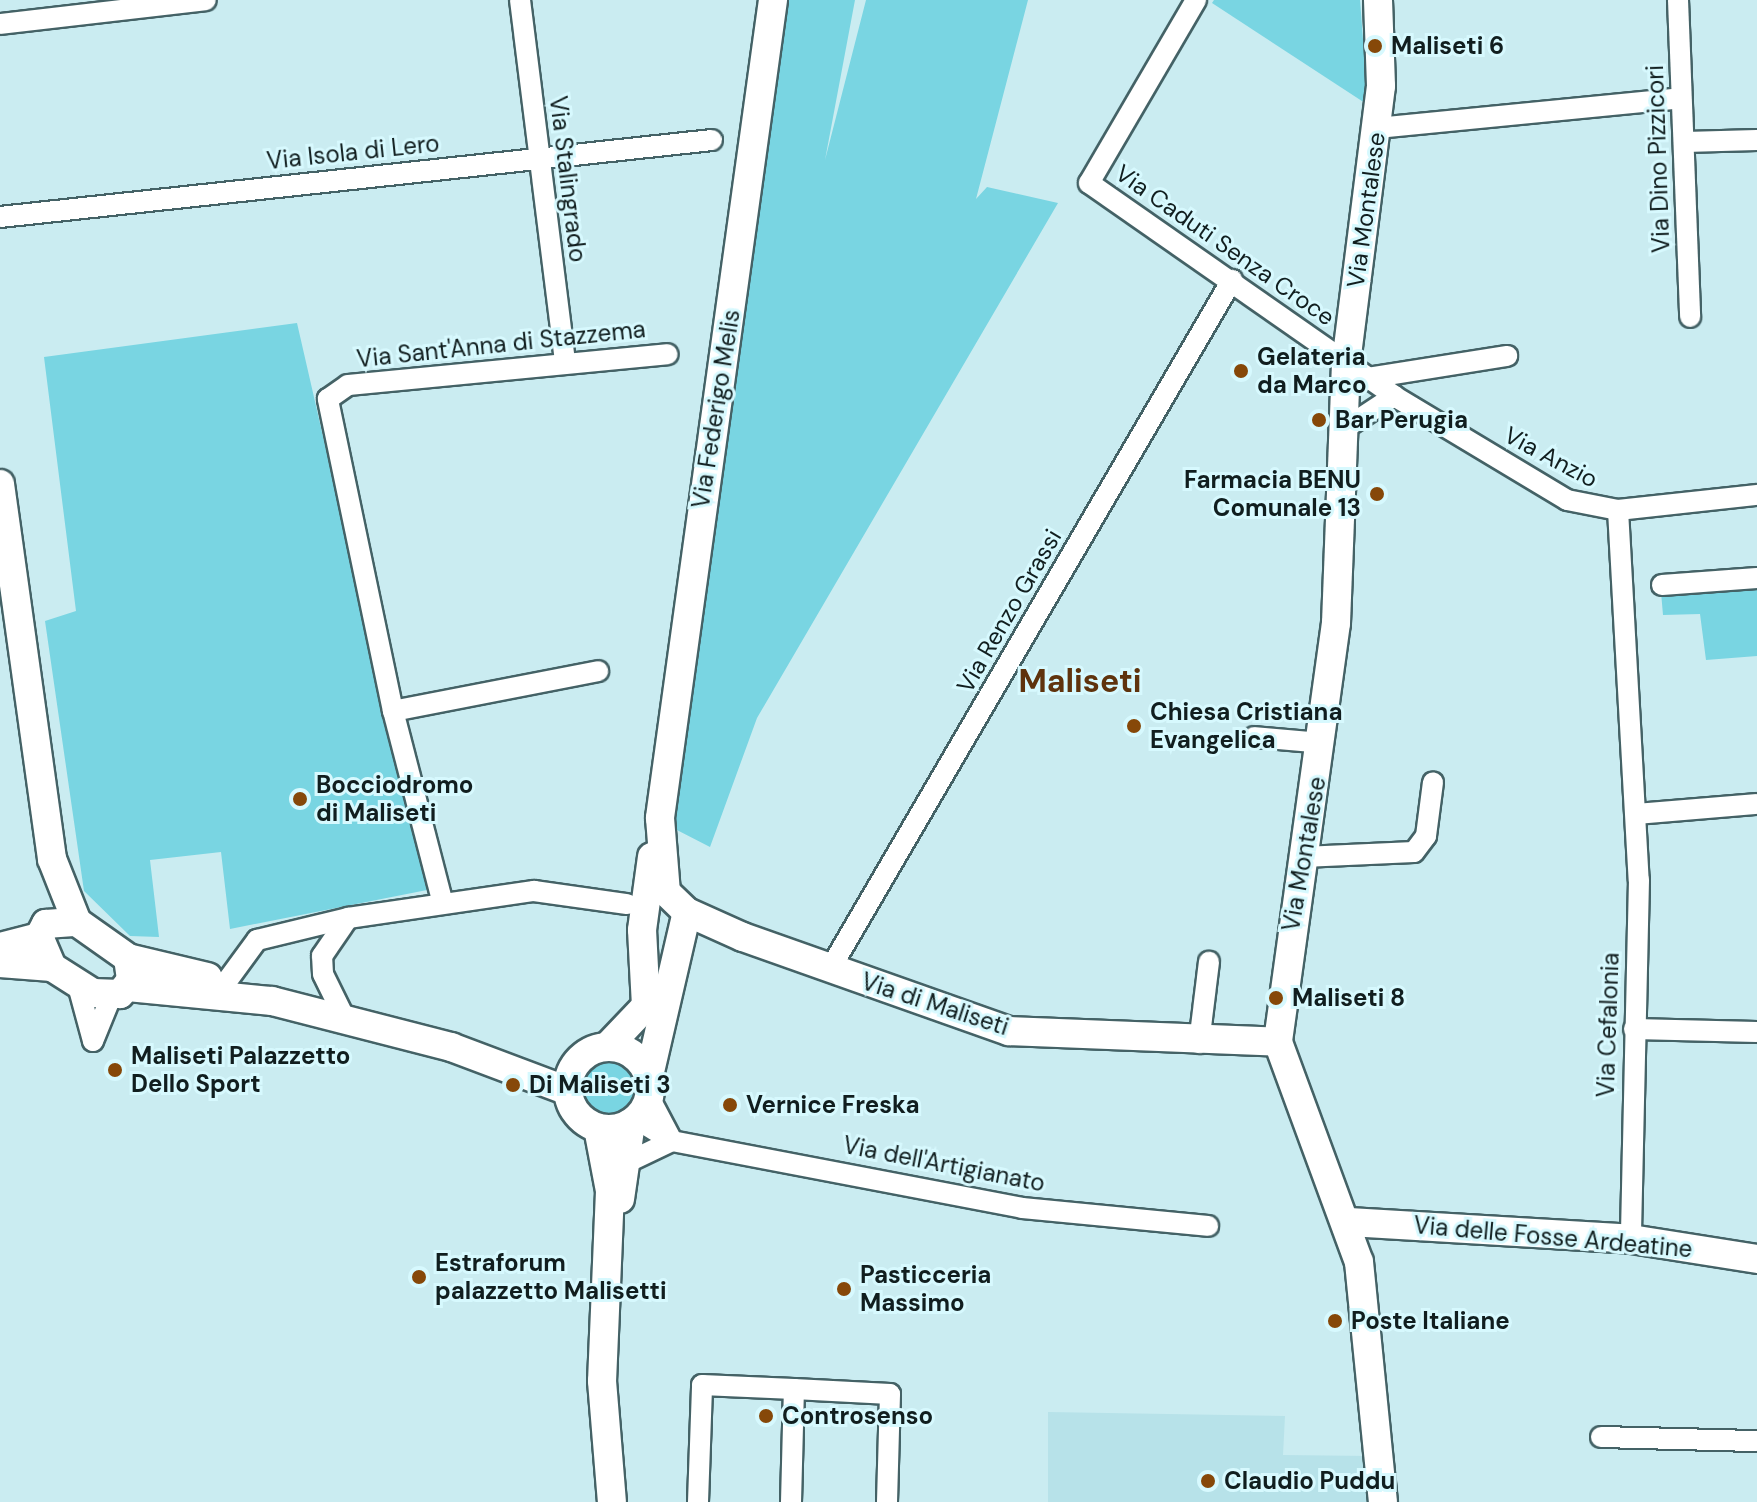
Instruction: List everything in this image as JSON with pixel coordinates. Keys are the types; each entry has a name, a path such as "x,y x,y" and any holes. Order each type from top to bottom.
{"street":[{"path":"0,24 206,0"},
{"name":"Via Stalingrado","path":"520,0 565,363"},
{"name":"Via Federigo Melis","path":"581,1057 608,1046 646,1006 635,909 660,818 773,0"},
{"name":"Via Caduti Senza Croce","path":"1196,0 1089,183 1357,370"},
{"name":"Via Montalese","path":"1378,0 1377,128 1357,370 1341,431 1336,623 1323,743 1303,857 1278,1042 1349,1222 1366,1302 1383,1502"},
{"name":"Via Dino Pizzicori","path":"1678,0 1690,317"},
{"path":"1377,128 1681,98"},
{"name":"Via Isola di Lero","path":"0,217 712,140"},
{"path":"1685,142 1757,140"},
{"name":"Via Renzo Grassi","path":"830,969 1232,280"},
{"name":"Via Sant'Anna di Stazzema","path":"442,900 393,711 328,399 348,385 668,354"},
{"path":"1357,370 1507,356"},
{"name":"Via Anzio","path":"1357,370 1394,396 1567,500 1618,510 1757,495"},
{"path":"1341,431 1394,396"},
{"path":"0,484 52,859 77,922 128,958 227,981 272,1001 346,1021 451,1047 543,1060 581,1057 568,1091 577,1114 598,1128 610,1191 602,1381 612,1502"},
{"name":"Via Cefalonia","path":"1618,510 1637,814 1631,1239"},
{"path":"1662,585 1757,578"},
{"path":"393,711 598,671"},
{"path":"1254,737 1323,743"},
{"path":"1303,857 1414,852 1426,836 1433,782"},
{"path":"1637,814 1757,804"},
{"name":"Via Federigo Melis","path":"660,818 660,877 683,915"},
{"path":"52,859 42,930 52,967"},
{"path":"227,981 257,940 442,900 534,891 635,909 658,902 683,915 626,1163 605,1278"},
{"name":"Via di Maliseti","path":"683,915 1009,1031 1199,1043 1278,1042"},
{"path":"346,1021 323,974 322,956 348,918"},
{"path":"0,947 42,930 77,922"},
{"path":"77,982 93,1041 119,992 128,958"},
{"path":"1199,1043 1209,962"},
{"path":"0,963 52,967 77,982 119,992 272,1001"},
{"path":"1634,1029 1757,1032"},
{"path":"608,1046 634,1054 641,1104"},
{"path":"451,1047 568,1091"},
{"path":"598,1128 641,1104"},
{"name":"Via dell'Artigianato","path":"641,1104 672,1141 1022,1208 1208,1226"},
{"path":"626,1163 672,1141"},
{"name":"Via delle Fosse Ardeatine","path":"1349,1222 1631,1239 1757,1259"},
{"path":"698,1502 702,1385 890,1394 887,1502"},
{"path":"791,1502 794,1389"},
{"path":"1601,1437 1757,1441"}],"shaded area":[{"path":"784,0 855,0 825,160 866,0 1028,0 976,199 987,187 1058,203 757,718 710,847 673,828"},
{"path":"1214,0 1360,0 1368,105 1212,3"},
{"path":"297,323 427,890 230,929 221,852 150,860 159,937 130,936 84,891 45,621 76,611 44,357"},
{"path":"1757,585 1757,656 1706,660 1700,614 1663,615 1661,592"},
{"path":"612,1059 633,1068 642,1089 633,1110 612,1119 591,1110 582,1089 591,1068"},
{"path":"1048,1412 1285,1416 1283,1455 1370,1456 1367,1502 1048,1502"}],"place":[{"name":"Maliseti 6","path":"1375,46"},
{"name":"Gelateria da Marco","path":"1241,371"},
{"name":"Bar Perugia","path":"1319,420"},
{"name":"Farmacia BENU Comunale 13","path":"1377,494"},
{"name":"Chiesa Cristiana Evangelica","path":"1134,726"},
{"name":"Bocciodromo di Maliseti","path":"300,799"},
{"name":"Maliseti 8","path":"1276,998"},
{"name":"Maliseti Palazzetto Dello Sport","path":"115,1070"},
{"name":"Di Maliseti 3","path":"513,1085"},
{"name":"Vernice Freska","path":"730,1105"},
{"name":"Estraforum palazzetto Malisetti","path":"419,1277"},
{"name":"Pasticceria Massimo","path":"844,1289"},
{"name":"Poste Italiane","path":"1335,1321"},
{"name":"Controsenso","path":"766,1416"},
{"name":"Claudio Puddu","path":"1208,1481"}],"district":[{"name":"Maliseti","path":"1080,681"}]}
